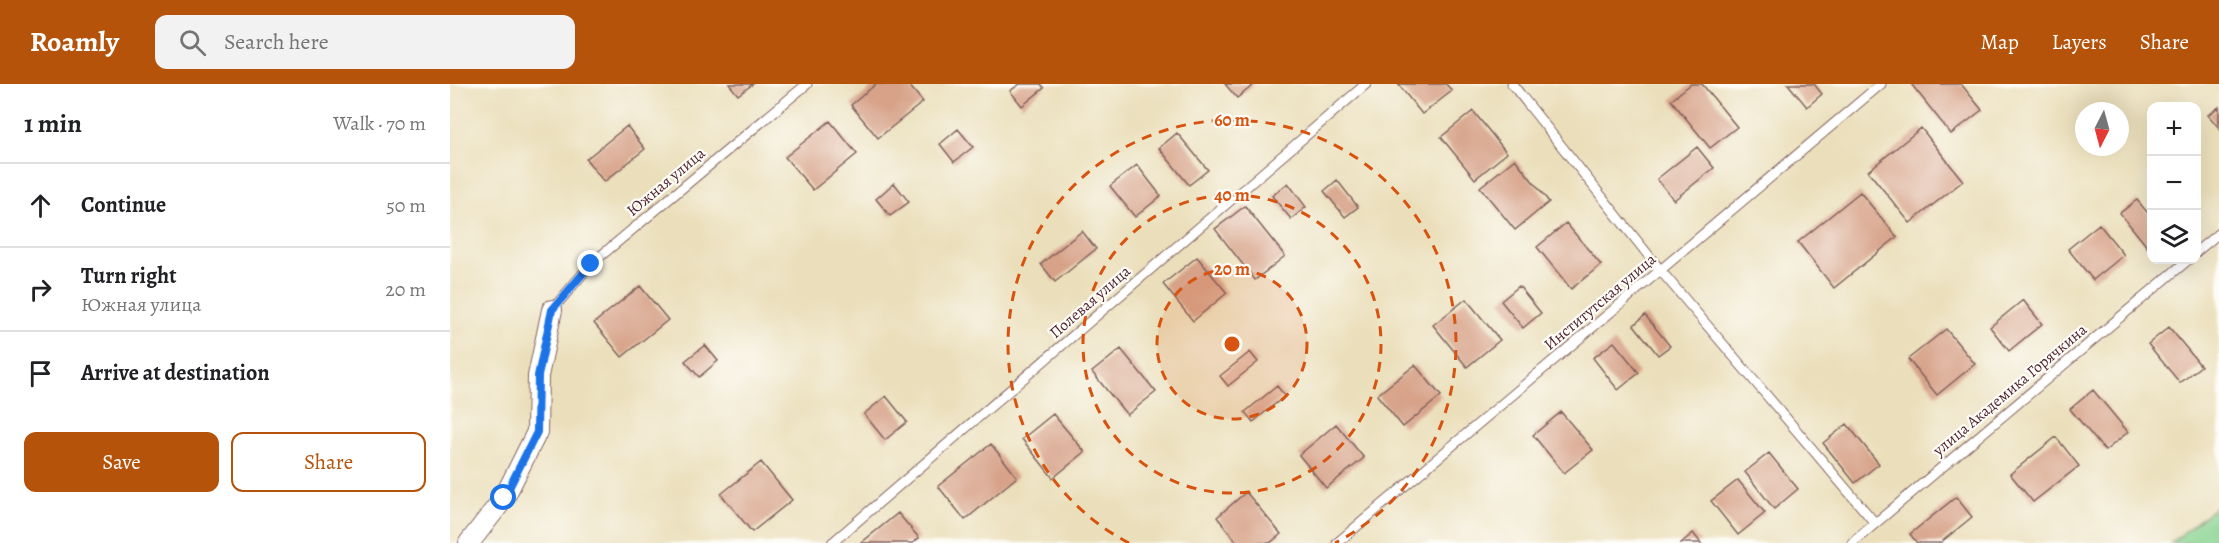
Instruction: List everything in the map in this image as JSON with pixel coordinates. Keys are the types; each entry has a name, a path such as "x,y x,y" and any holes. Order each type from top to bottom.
{"street":[{"path":"469,543 504,498 537,432 538,376 552,310"}],"lane":[{"name":"Южная улица","path":"552,310 591,264 807,84"},
{"name":"Полевая улица","path":"832,543 1366,84"},
{"path":"1512,84 1661,271 1875,523"},
{"name":"Институтская улица","path":"1337,543 1881,84"},
{"path":"2201,248 2219,233"},
{"name":"улица Академика Горячкина","path":"1852,543 2183,264"}],"green space":[{"path":"2219,504 2219,543 2171,543"}],"building":[{"path":"729,84 753,84 738,95"},
{"path":"876,84 908,84 923,102 878,138 851,105"},
{"path":"1020,84 1041,84 1044,88 1022,106 1010,91"},
{"path":"1225,84 1255,84 1237,98"},
{"path":"1398,84 1446,84 1452,91 1422,114"},
{"path":"1691,84 1702,84 1737,127 1710,148 1671,100"},
{"path":"1788,84 1814,84 1822,94 1807,107"},
{"path":"1913,84 1961,84 1982,110 1951,134"},
{"path":"2219,107 2219,128 2208,115"},
{"path":"1473,111 1507,153 1475,179 1441,137"},
{"path":"830,121 857,154 813,190 785,157"},
{"path":"627,126 645,149 604,182 586,159"},
{"path":"1921,128 1963,181 1910,223 1868,171"},
{"path":"958,129 973,147 954,162 940,144"},
{"path":"1177,133 1208,170 1189,185 1159,148"},
{"path":"1697,147 1714,168 1674,200 1657,179"},
{"path":"1515,159 1549,202 1515,230 1480,187"},
{"path":"1137,165 1161,196 1135,217 1110,186"},
{"path":"1337,180 1358,207 1345,217 1324,191"},
{"path":"894,183 909,202 890,216 876,199"},
{"path":"1288,183 1306,207 1291,219 1272,196"},
{"path":"1860,192 1897,237 1834,288 1798,242"},
{"path":"2137,200 2147,212 2147,247 2120,213"},
{"path":"1245,206 1285,256 1255,280 1215,229"},
{"path":"1566,223 1601,265 1571,289 1537,247"},
{"path":"2099,224 2124,255 2093,280 2068,249"},
{"path":"1082,231 1096,249 1055,282 1041,264"},
{"path":"1197,257 1227,293 1193,321 1163,284"},
{"path":"640,286 668,320 622,357 594,323"},
{"path":"1519,286 1541,313 1523,328 1501,301"},
{"path":"1466,299 1500,340 1467,367 1433,325"},
{"path":"2023,300 2042,324 2009,351 1990,327"},
{"path":"1645,315 1670,346 1658,355 1634,325"},
{"path":"2169,327 2201,366 2180,383 2148,344"},
{"path":"1946,329 1975,364 1937,395 1908,359"},
{"path":"1614,342 1639,373 1618,390 1593,358"},
{"path":"705,345 718,361 699,377 685,361"},
{"path":"1121,349 1156,392 1127,415 1092,372"},
{"path":"1250,352 1258,362 1228,386 1220,376"},
{"path":"1415,365 1441,396 1403,427 1377,395"},
{"path":"1277,386 1285,396 1253,422 1245,412"},
{"path":"2093,390 2128,432 2105,451 2070,409"},
{"path":"886,396 907,422 885,440 864,414"},
{"path":"1561,412 1593,450 1564,473 1533,435"},
{"path":"1053,414 1085,452 1053,478 1022,439"},
{"path":"1336,424 1364,458 1326,488 1299,455"},
{"path":"1847,424 1879,464 1855,483 1823,443"},
{"path":"2056,437 2079,466 2033,502 2010,474"},
{"path":"991,444 1017,477 965,520 938,486"},
{"path":"1769,453 1798,489 1774,509 1745,472"},
{"path":"761,462 792,500 752,532 721,494"},
{"path":"1738,480 1765,513 1738,535 1711,501"},
{"path":"1246,492 1281,534 1270,543 1238,543 1217,517"},
{"path":"1956,497 1972,517 1940,543 1917,543 1910,534"},
{"path":"898,513 919,538 913,543 861,543"},
{"path":"1693,533 1701,543 1681,543"}],"route":[{"path":"504,498 537,432 538,376 552,310 591,264"}]}
